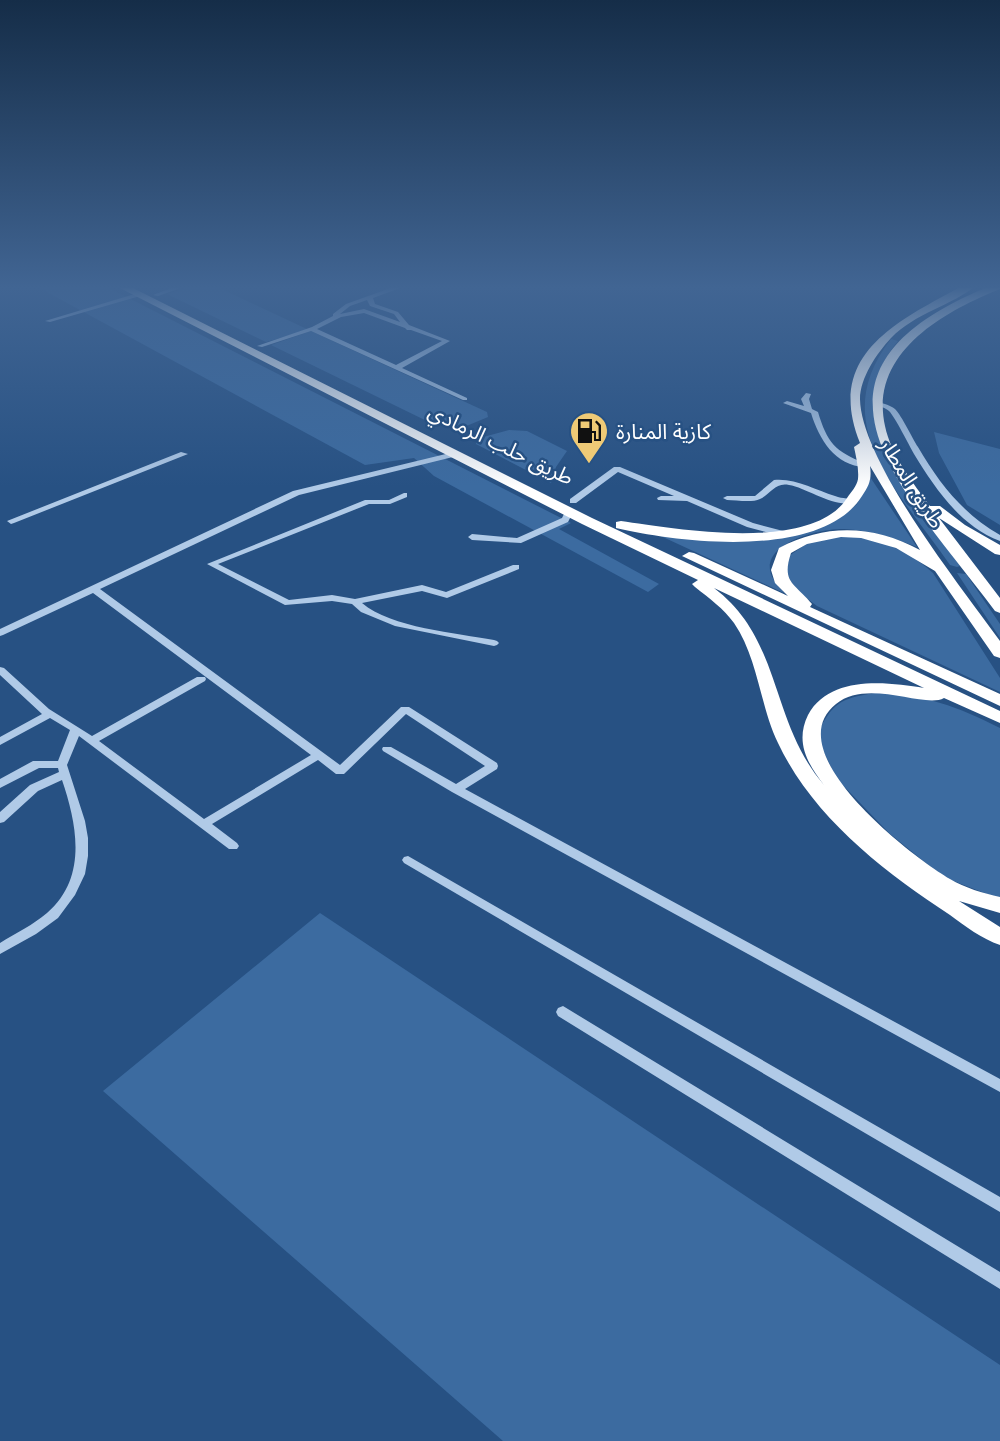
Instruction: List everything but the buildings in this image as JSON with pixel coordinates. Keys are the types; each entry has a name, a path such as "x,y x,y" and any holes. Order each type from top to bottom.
{"highway":[{"name":"طريق حلب الرمادي","path":"257,352 456,456 621,525 823,618"},
{"name":"طريق حلب الرمادي","path":"272,352 571,506"},
{"name":"طريق المطار","path":"877,352 863,372 854,398 858,430 877,472 1000,653"},
{"name":"طريق المطار","path":"898,352 883,371 877,403 879,427 892,457 1000,607"},
{"path":"621,525 729,539 784,534 831,520 853,501 864,482 858,430"},
{"path":"918,495 973,529 1000,551"},
{"path":"571,506 587,521 669,562 715,595 744,626 792,754 812,785 879,855 940,901 1000,937"},
{"path":"587,521 1000,719"},
{"path":"973,570 948,576 909,548 874,537 844,532 806,539 784,551 778,570 793,596 823,618 1000,701"},
{"path":"964,701 900,689 854,691 829,701 820,709 814,719 810,743 821,767 851,804 892,846 944,885 1000,905"}],"street":[{"path":"362,352 465,399"},
{"path":"396,368 426,352"},
{"path":"808,394 805,399 809,409"},
{"path":"787,403 814,412 822,438 837,455 862,465"},
{"path":"877,403 892,410 951,505 973,529 1000,538"},
{"path":"11,521 184,454"},
{"path":"0,633 296,493 456,456"},
{"path":"472,537 518,541 565,520 571,506 617,469 750,525 784,534"},
{"path":"727,498 757,498 777,482 789,482 838,500 853,501"},
{"path":"404,495 390,502 368,502 211,564 288,603 332,598 355,602 422,588 447,595 516,567"},
{"path":"662,498 691,498"},
{"path":"94,589 340,771 405,709 494,766 456,789"},
{"path":"355,602 363,613 396,624 494,643"},
{"path":"0,670 50,714 76,729 233,846"},
{"path":"91,741 201,679"},
{"path":"0,742 50,714"},
{"path":"0,949 58,910 83,864 79,814 64,769 76,729"},
{"path":"387,749 1000,1086"},
{"path":"204,824 319,755"},
{"path":"0,785 37,764 64,769"},
{"path":"0,819 34,788 64,769"},
{"path":"408,860 1000,1205"},
{"path":"563,1012 1000,1281"}],"shaded area":[{"path":"158,352 235,352 571,523 559,529 659,584 648,592 434,476 414,458 365,465"},
{"path":"286,352 357,352 487,412 488,417 464,427 433,424"},
{"path":"883,352 891,352 880,370 873,400 876,429 887,458 903,486 960,566 950,565 892,485 877,457 867,429 865,400 872,370"},
{"path":"509,430 527,431 567,451 556,467 551,483 476,444 476,439"},
{"path":"934,432 1000,449 1000,525 967,505 939,453"},
{"path":"870,477 917,547 881,535 844,529 798,538 777,551 771,560 771,573 784,593 652,532 713,541 815,529 845,514 857,504"},
{"path":"839,536 865,539 889,546 912,557 933,573 1000,678 1000,692 817,606 797,591 786,573 789,556 809,542"},
{"path":"957,573 966,574 1000,624 1000,638"},
{"path":"875,693 908,696 939,703 1000,728 1000,899 943,877 889,833 837,779 816,736 827,716 838,704"},
{"path":"320,913 1000,1365 1000,1441 503,1441 103,1091"}],"place":[{"name":"كازية المنارة","path":"589,465"}]}
